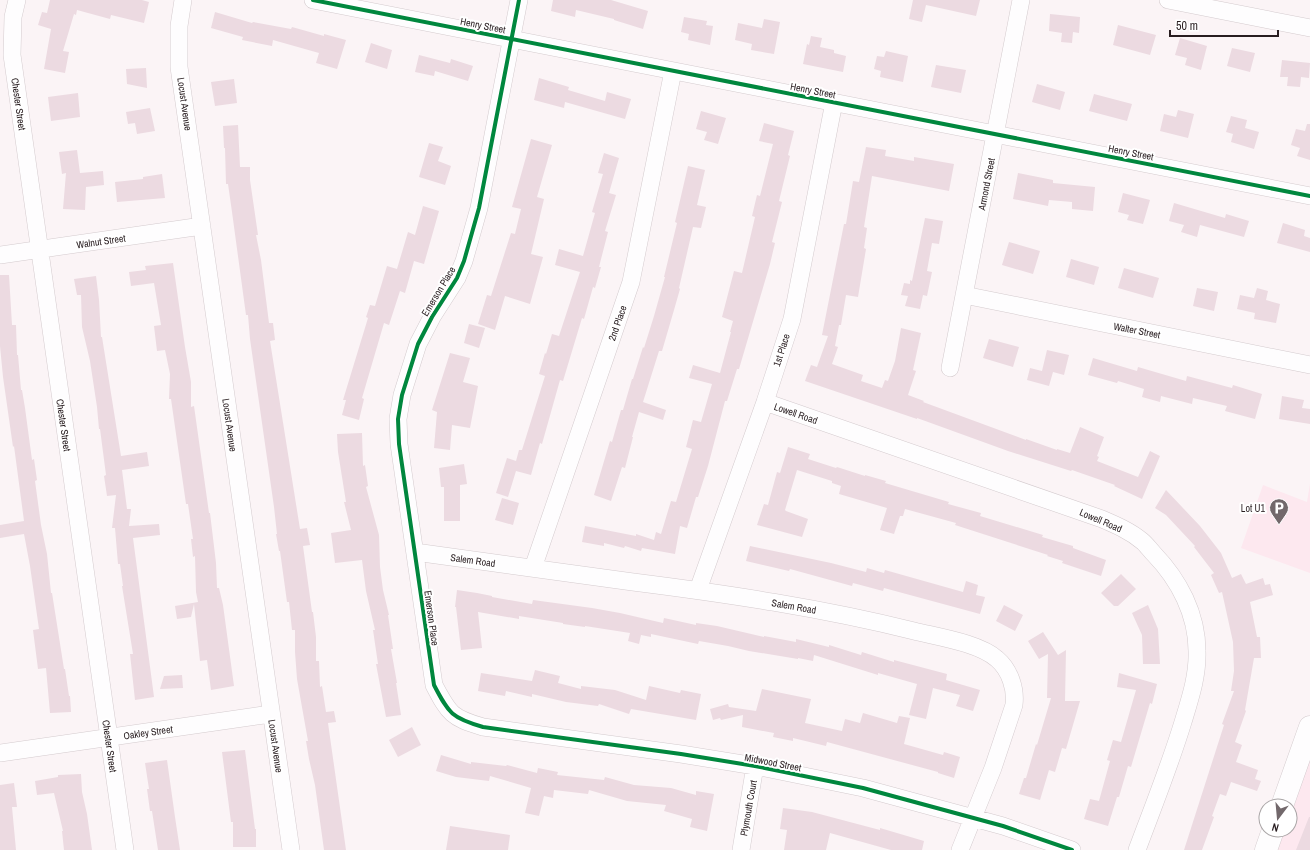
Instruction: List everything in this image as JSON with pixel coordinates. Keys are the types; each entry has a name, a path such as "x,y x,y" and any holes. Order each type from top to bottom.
{"main road":[{"path":"1285,798 1310,727"},
{"path":"1266,850 1270,838"}],"street":[{"name":"Chester Street","path":"16,0 13,17 12,55 125,850"},
{"name":"Locust Avenue","path":"183,0 179,26 179,67 291,850"},
{"name":"Henry Street","path":"313,0 1310,196"},
{"name":"Emerson Place","path":"463,721 452,714 444,706 434,685 399,444 398,419 402,395 418,344 432,317 457,278 464,261 479,208 519,0"},
{"name":"Armond Street","path":"950,368 1021,0"},
{"path":"1168,0 1310,28"},
{"name":"2nd Place","path":"533,568 631,282 673,71"},
{"name":"1st Place","path":"698,590 765,402 792,319 834,102"},
{"name":"Walnut Street","path":"0,255 202,226"},
{"name":"Walter Street","path":"964,296 1310,365"},
{"name":"Lowell Road","path":"765,402 1119,526 1142,541 1167,568 1182,591 1192,616 1197,650 1196,672 1193,690 1178,738 1137,850"},
{"name":"Salem Road","path":"415,552 698,590 801,606 881,623 976,647 997,659 1009,674 1015,697 1014,705 993,768 960,850"},
{"name":"Oakley Street","path":"0,753 271,714"},
{"name":"Midwood Street","path":"463,721 483,727 681,754 755,766 863,788 1003,826 1072,850"},
{"name":"Plymouth Court","path":"741,850 755,766"}],"shaded area":[{"name":"Lot U1","path":"1310,484 1310,573 1241,548 1263,485 1307,502"},
{"path":"1310,727 1310,850 1266,850 1270,838 1298,838 1298,798 1292,798"}],"building":[{"path":"50,0 142,0 149,2 144,23 111,15 110,19 77,10 76,15 74,14 63,51 69,52 65,73 44,69 51,29 38,25 42,12 47,13"},
{"path":"553,0 611,0 648,11 643,29 614,19 576,10 575,17 551,11"},
{"path":"913,0 980,0 976,16 926,5 922,22 909,19"},
{"path":"215,12 252,23 291,29 292,27 324,36 324,34 346,40 337,69 316,63 319,53 273,40 272,46 242,40 243,37 211,28"},
{"path":"1050,14 1080,17 1079,33 1073,32 1072,43 1061,42 1062,33 1049,31"},
{"path":"684,17 707,21 706,25 713,26 710,45 688,40 689,34 681,32"},
{"path":"764,19 780,22 774,54 751,50 752,44 735,40 738,23 762,28"},
{"path":"1118,25 1156,35 1150,55 1113,45"},
{"path":"811,36 822,38 820,47 834,50 834,53 846,56 843,72 803,64 807,44 809,45"},
{"path":"1180,38 1207,46 1201,70 1185,65 1187,58 1175,55"},
{"path":"371,43 392,50 387,69 365,62"},
{"path":"1232,48 1255,53 1250,72 1227,66"},
{"path":"886,51 908,56 903,82 880,77 881,71 874,69 877,56 884,57"},
{"path":"419,55 450,63 451,59 473,66 468,81 435,71 434,76 415,72"},
{"path":"1282,60 1310,63 1309,78 1301,77 1300,87 1287,86 1288,77 1280,77"},
{"path":"936,65 966,70 961,93 931,87"},
{"path":"146,68 147,88 127,84 126,69"},
{"path":"539,78 569,87 568,90 605,101 607,92 631,99 625,119 565,102 564,108 534,100"},
{"path":"234,79 237,103 215,106 211,82"},
{"path":"1037,84 1065,92 1060,110 1032,102"},
{"path":"78,93 80,117 51,121 48,97"},
{"path":"1094,94 1132,104 1127,121 1089,111"},
{"path":"150,108 155,131 137,134 135,123 128,124 126,112"},
{"path":"1178,110 1194,114 1188,138 1160,131 1164,114 1176,117"},
{"path":"701,111 726,118 718,144 704,140 707,132 696,129"},
{"path":"1231,116 1247,120 1245,128 1259,132 1254,149 1231,142 1233,134 1226,132"},
{"path":"764,123 794,131 788,155 790,156 779,201 782,202 772,242 775,243 739,369 737,369 727,401 725,401 708,466 698,497 696,497 687,528 680,526 675,554 642,548 641,551 625,546 624,548 604,543 604,546 582,542 585,526 636,536 636,534 654,540 656,532 661,534 671,501 676,502 692,449 686,447 693,420 701,422 712,384 689,378 693,365 720,373 733,321 722,317 734,271 742,273 755,217 752,216 757,195 760,196 773,144 759,141"},
{"path":"1307,124 1310,124 1310,160 1297,156 1300,148 1291,145 1296,129 1305,131"},
{"path":"238,125 240,167 250,167 250,180 258,235 256,235 261,260 269,323 273,323 275,340 270,341 300,529 307,528 310,545 303,546 316,637 316,661 319,661 320,687 322,686 326,712 334,711 336,722 328,723 346,850 324,850 315,785 306,741 308,741 297,679 295,630 292,630 289,602 287,602 280,551 276,534 274,507 250,339 248,315 246,315 228,184 226,184 223,126"},
{"path":"531,139 552,145 537,197 544,199 531,254 543,257 530,304 505,296 495,330 478,324 487,295 491,296 511,233 515,234 521,209 512,207"},
{"path":"429,143 443,147 438,161 451,166 445,185 419,177"},
{"path":"866,147 886,150 885,156 914,161 914,157 954,164 949,191 872,176 864,227 867,228 864,248 866,249 858,297 846,295 841,325 839,325 835,346 838,347 832,364 863,375 861,381 882,388 885,380 888,381 895,361 901,328 921,333 913,370 916,371 908,395 1026,440 1070,453 1080,427 1104,437 1097,456 1099,457 1097,461 1138,477 1150,451 1160,456 1142,499 1114,486 1115,485 1072,470 1071,471 1008,451 917,418 805,381 811,365 817,367 828,336 822,335 844,224 846,224 853,181 859,182"},
{"path":"77,150 80,173 103,171 104,185 86,187 85,210 63,209 66,173 62,174 59,152"},
{"path":"604,153 619,158 609,193 616,195 605,231 608,232 599,267 601,267 595,288 593,287 584,319 582,318 563,381 560,380 542,444 540,443 531,475 516,471 508,497 496,493 507,458 516,461 519,450 522,450 545,376 539,374 545,353 546,354 552,334 559,336 580,272 555,265 559,249 583,256 595,213 592,212 603,174 598,173"},
{"path":"688,166 705,170 697,205 706,207 701,228 693,227 674,310 662,351 659,351 643,402 666,410 663,420 639,412 625,468 622,467 611,501 594,495 610,441 612,442 621,410 623,410 654,316 665,277 677,223 675,222"},
{"path":"1018,173 1053,180 1053,183 1095,187 1093,211 1072,209 1072,202 1049,200 1048,206 1013,199"},
{"path":"162,174 165,198 117,202 115,182 143,179 143,177"},
{"path":"1123,193 1150,200 1143,224 1127,220 1129,215 1118,212"},
{"path":"1174,203 1225,218 1226,214 1249,221 1244,237 1200,225 1197,237 1181,232 1184,225 1169,221"},
{"path":"423,206 439,211 424,264 414,261 405,293 400,291 389,325 384,323 362,398 364,399 359,420 342,415 346,400 343,400 368,318 366,317 370,305 375,306 387,266 397,269 408,232 415,235"},
{"path":"925,218 943,221 939,244 932,243 927,271 932,272 927,296 923,295 920,309 905,306 908,296 901,295 904,283 910,284 910,280 912,281"},
{"path":"1283,223 1305,230 1304,236 1310,238 1310,252 1277,243"},
{"path":"1009,242 1040,251 1033,274 1002,265"},
{"path":"1071,259 1099,267 1094,285 1066,277"},
{"path":"173,263 191,382 191,407 194,406 210,513 216,563 217,588 219,588 223,605 234,686 211,690 207,660 200,661 194,604 191,617 177,619 175,606 198,602 196,592 195,556 193,557 191,539 193,539 188,504 186,504 171,399 169,399 170,374 165,350 157,351 154,326 161,325 154,283 131,286 129,272 146,270 145,266"},
{"path":"1124,268 1159,278 1153,298 1118,288"},
{"path":"0,275 9,275 12,325 16,325 17,355 21,390 32,460 34,459 37,480 35,481 41,525 47,554 51,593 70,696 71,712 50,713 46,668 38,669 33,630 39,629 24,534 0,538 0,525 24,521 3,377 0,346"},
{"path":"96,276 101,337 121,456 147,452 149,466 122,470 127,509 131,509 129,526 159,524 160,535 133,538 154,697 135,700 130,654 133,654 120,564 118,564 115,528 112,528 116,495 107,496 104,476 106,475 97,407 90,361 82,327 81,295 77,295 74,279"},
{"path":"1197,288 1218,292 1214,311 1193,306"},
{"path":"1257,288 1268,291 1266,300 1280,304 1276,323 1254,319 1255,313 1237,309 1240,295 1254,298"},
{"path":"469,324 485,328 479,348 464,343"},
{"path":"989,339 1019,347 1013,367 983,358"},
{"path":"1047,350 1069,355 1064,375 1053,372 1049,386 1027,380 1030,368 1042,371"},
{"path":"450,353 470,358 463,382 478,386 470,428 452,425 450,450 434,448 437,412 432,410"},
{"path":"1093,358 1137,371 1138,367 1186,381 1187,376 1232,388 1233,385 1262,394 1255,419 1225,411 1227,406 1193,398 1192,404 1161,396 1160,402 1142,397 1144,389 1118,381 1117,383 1088,375"},
{"path":"1282,396 1304,400 1302,408 1310,409 1310,424 1279,419"},
{"path":"362,433 363,466 365,465 368,486 366,487 379,535 380,567 383,590 389,615 393,649 391,649 401,715 386,717 376,664 378,664 373,630 375,630 366,591 362,560 335,563 331,533 351,530 344,502 346,502 338,452 337,434"},
{"path":"788,447 810,454 808,459 886,481 885,483 949,502 948,504 981,513 980,516 1043,535 1042,537 1073,546 1073,548 1106,560 1101,576 1062,563 1063,561 1047,556 1048,555 955,525 956,523 905,509 903,516 900,516 894,534 880,530 887,508 839,494 841,486 832,483 832,481 797,470 785,510 808,519 802,537 757,525 764,504 768,505 777,472 780,473"},
{"path":"464,464 467,484 460,485 460,521 444,521 444,487 441,487 439,468"},
{"path":"1166,490 1200,526 1221,553 1232,578 1241,574 1246,584 1263,578 1265,585 1270,584 1273,595 1250,602 1257,637 1260,637 1261,658 1254,658 1246,711 1235,742 1242,745 1236,762 1258,770 1255,779 1261,781 1257,791 1231,782 1226,796 1220,794 1212,816 1214,817 1202,850 1184,850 1224,725 1222,724 1234,691 1231,691 1234,671 1233,642 1222,592 1219,593 1211,575 1214,573 1194,547 1195,546 1166,515 1155,508"},
{"path":"502,498 519,503 513,525 495,520"},
{"path":"750,546 866,572 867,568 884,573 885,570 963,592 966,581 978,585 976,595 985,597 980,614 884,588 883,591 853,583 852,586 790,569 789,571 746,561"},
{"path":"1121,574 1136,589 1118,606 1114,606 1101,593"},
{"path":"457,590 532,604 533,600 592,608 663,623 664,618 696,625 696,623 717,626 764,637 796,642 796,639 829,647 829,645 861,655 862,652 894,662 894,660 947,674 946,680 980,690 973,711 956,706 960,695 933,688 926,719 909,715 917,684 878,673 878,675 814,655 813,661 749,651 699,641 698,644 651,634 651,637 641,635 639,644 628,641 630,633 563,624 519,616 519,619 478,612 482,648 461,650 455,607"},
{"path":"1004,605 1023,615 1015,631 996,621"},
{"path":"1148,605 1158,629 1160,664 1143,664 1142,635 1132,613"},
{"path":"1043,632 1058,655 1066,650 1065,701 1080,701 1066,749 1062,748 1055,772 1049,770 1040,800 1019,794 1024,778 1026,778 1036,744 1037,745 1051,698 1047,698 1048,654 1039,659 1028,641"},
{"path":"535,670 560,676 558,683 581,689 581,686 615,690 646,700 649,686 680,693 681,690 701,694 696,720 631,709 629,714 599,704 598,706 566,702 532,694 532,697 506,691 505,696 478,691 481,673 532,681"},
{"path":"1119,673 1157,684 1152,704 1150,703 1131,767 1128,766 1119,797 1117,797 1108,826 1084,819 1090,799 1099,801 1110,761 1107,760 1113,740 1121,742 1136,690 1117,687"},
{"path":"182,675 183,688 160,689 164,676"},
{"path":"762,689 811,699 805,723 842,731 845,719 860,723 863,713 897,723 899,716 910,718 904,744 943,755 944,752 960,757 954,778 938,772 827,742 826,746 793,738 793,741 773,737 774,733 742,727 743,715 721,720 720,718 713,720 710,709 728,704 729,707 756,711"},
{"path":"412,727 421,745 398,757 389,740"},
{"path":"245,750 256,829 256,847 233,847 233,822 231,822 222,752"},
{"path":"441,755 471,764 471,762 507,765 537,773 538,768 558,772 557,775 604,780 605,777 634,785 671,788 696,795 696,791 714,794 707,831 690,827 692,819 664,811 666,805 627,801 589,790 588,794 554,790 553,798 544,796 539,816 525,813 531,788 490,776 489,781 456,777 436,771"},
{"path":"167,760 180,850 158,850 152,811 150,811 147,789 149,789 145,763"},
{"path":"81,774 82,792 92,850 64,850 63,831 54,793 37,795 35,781 58,777 58,775"},
{"path":"14,783 17,807 12,807 16,850 0,850 0,785"},
{"path":"783,808 812,812 880,830 880,828 924,841 922,850 891,850 830,833 826,850 784,850 787,830 780,829"},
{"path":"1309,817 1310,850 1296,850"},
{"path":"450,826 510,835 508,850 446,850"}],"cycle path":[{"path":"313,0 1310,196"},
{"path":"519,0 479,208 464,261 457,278 432,317 418,344 402,395 398,419 399,444 434,685 444,703 452,714 464,721 483,727 681,754 755,766 863,788 1003,826 1072,850"}],"place":[{"name":"Lot U1","path":"1279,525"}]}
